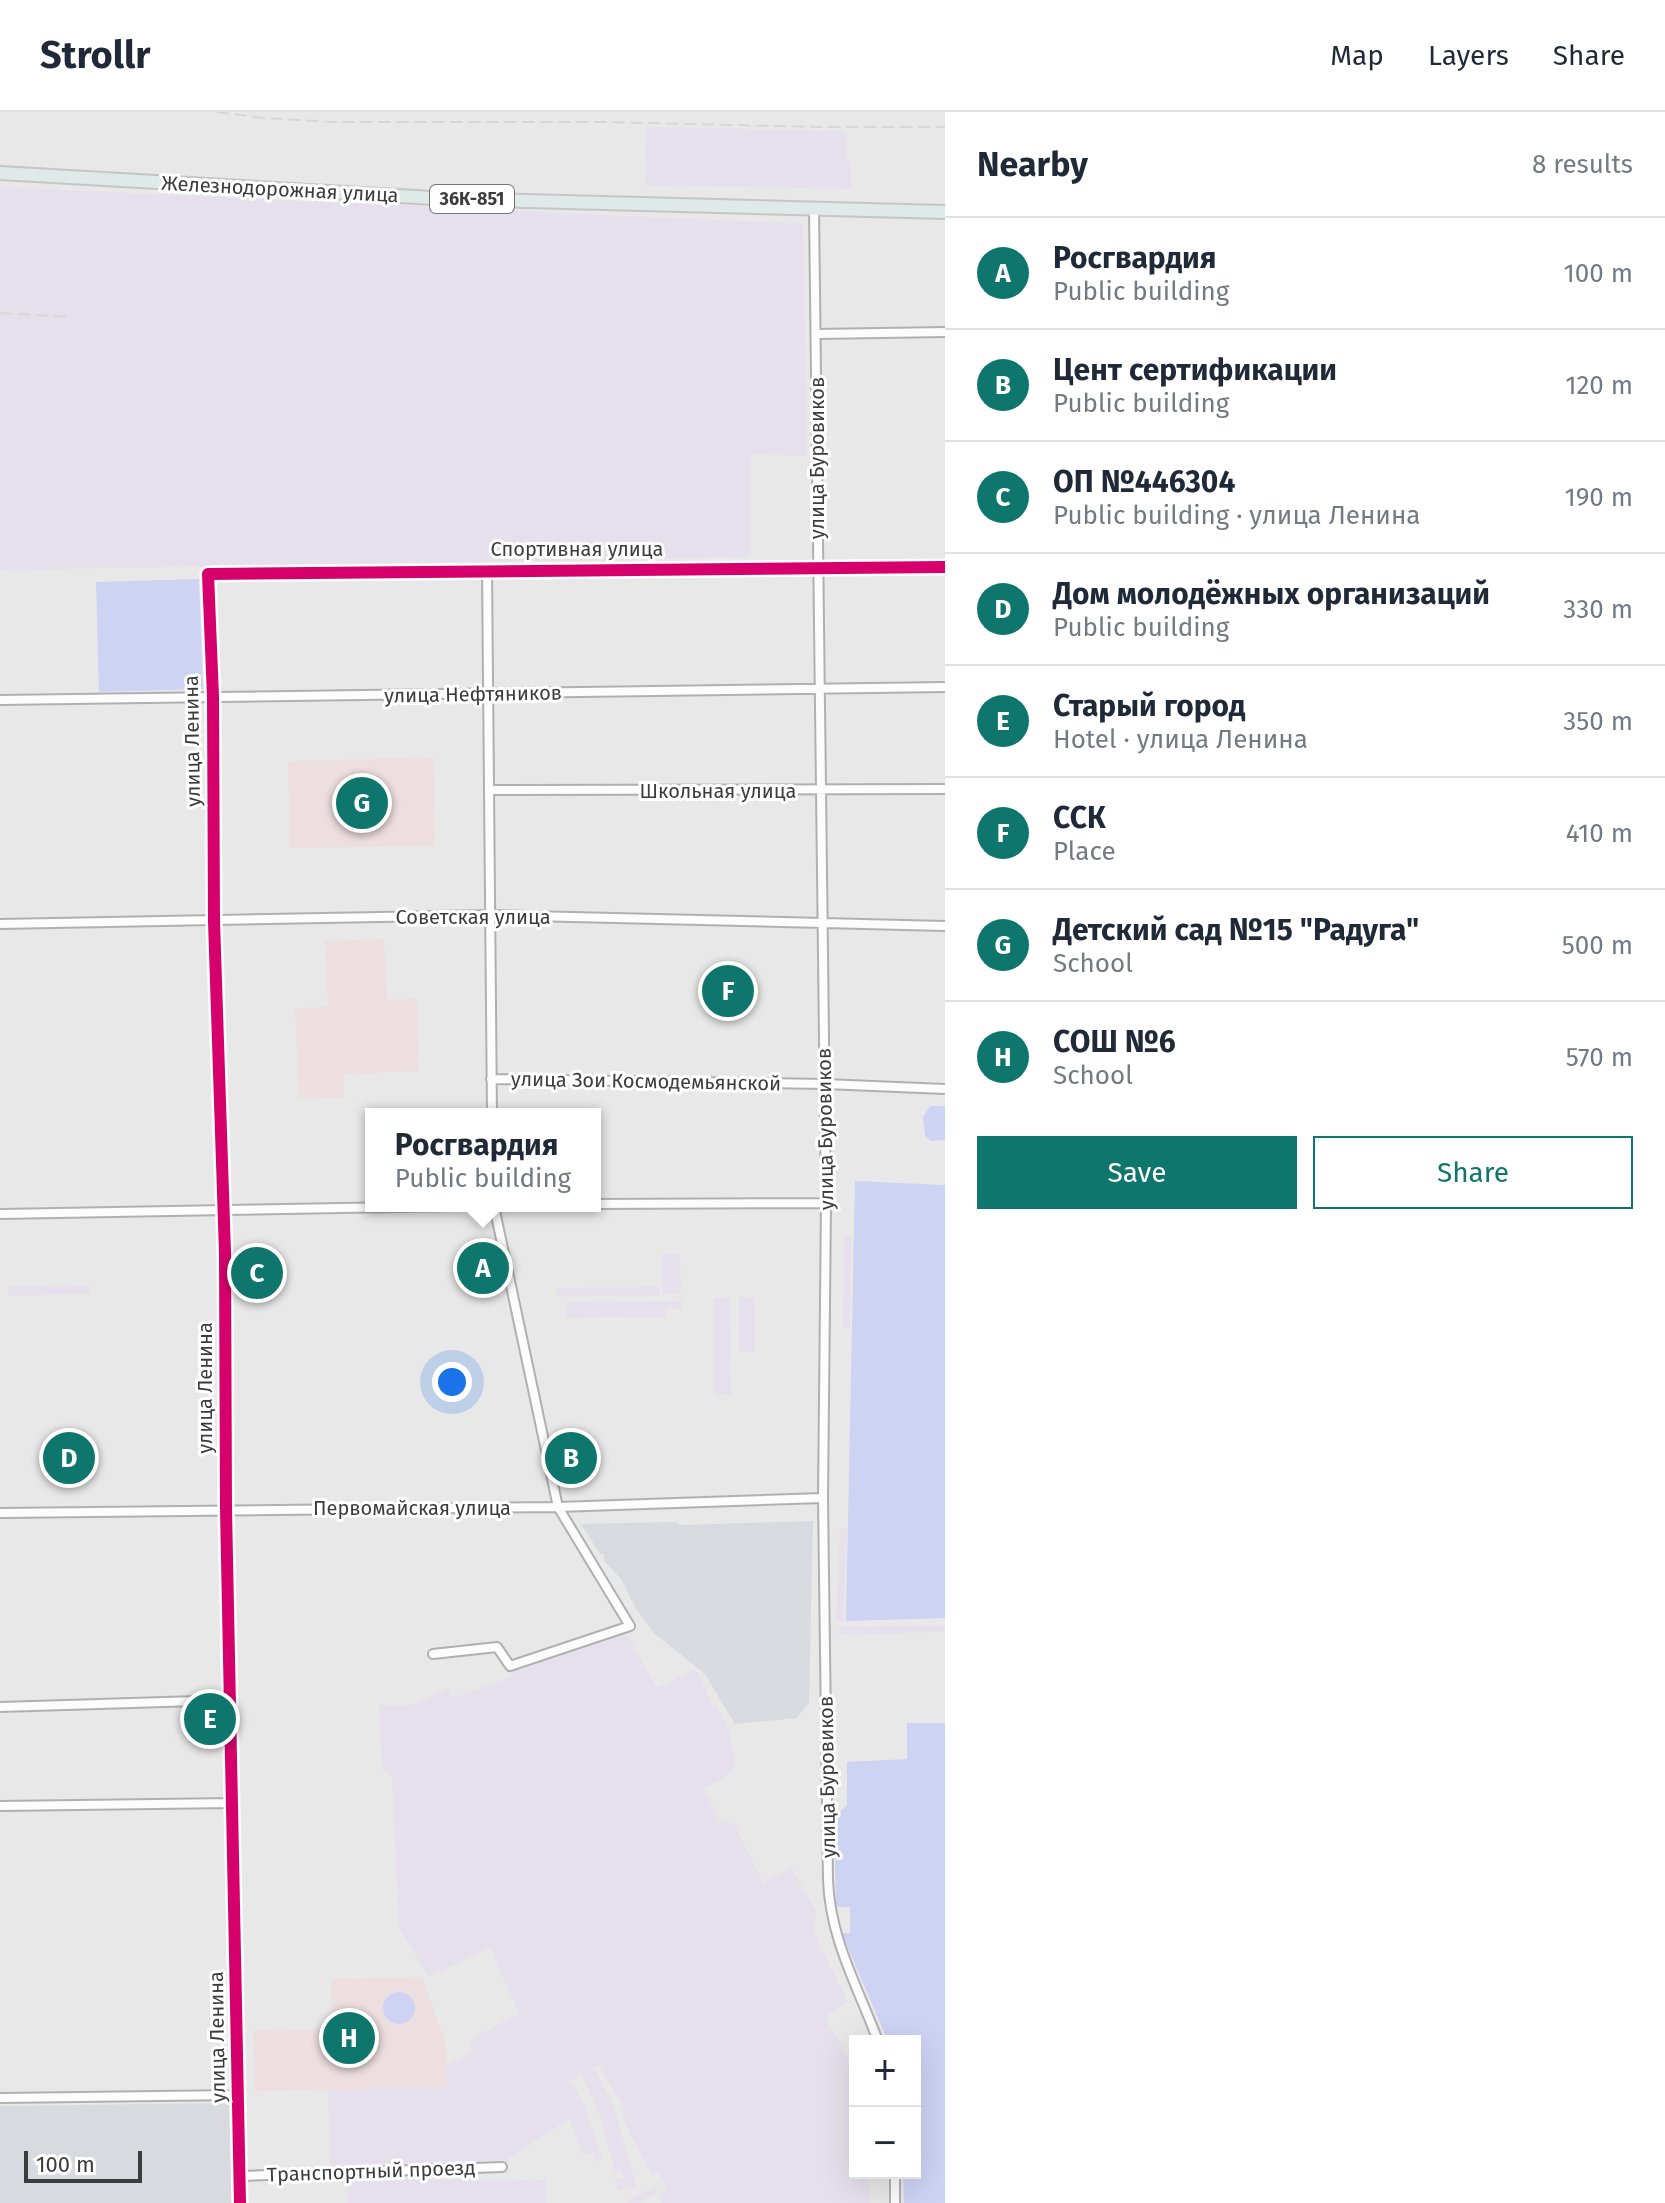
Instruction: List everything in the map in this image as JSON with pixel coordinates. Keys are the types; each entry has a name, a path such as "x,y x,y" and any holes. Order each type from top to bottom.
{"main road":[{"name":"Железнодорожная улица","path":"0,173 451,199 945,212"}],"street":[{"name":"улица Буровиков","path":"814,209 825,1084 823,1498 829,1905 836,1938 876,2035"},
{"path":"817,334 945,332"},
{"name":"Спортивная улица","path":"208,574 945,567"},
{"path":"487,570 492,1108"},
{"name":"улица Ленина","path":"208,574 213,697 214,921 223,1212 240,2203"},
{"name":"улица Нефтяников","path":"0,700 945,687"},
{"name":"Школьная улица","path":"491,790 945,789"},
{"name":"Советская улица","path":"0,924 491,915 945,926"},
{"name":"улица Зои Космодемьянской","path":"491,1079 945,1089"},
{"path":"601,1204 826,1203"},
{"path":"0,1214 365,1208"},
{"path":"433,1654 497,1647 510,1666 630,1626 558,1507 495,1212"},
{"name":"Первомайская улица","path":"0,1513 558,1507 823,1498"},
{"path":"0,1707 230,1700"},
{"path":"0,1806 232,1803"},
{"path":"0,2098 238,2095"},
{"name":"Транспортный проезд","path":"240,2176 502,2167"},
{"path":"895,2179 895,2203"}],"shaded area":[{"path":"646,127 847,131 851,189 645,185"},
{"path":"0,187 803,224 807,456 751,454 751,557 0,570"},
{"path":"199,579 203,689 99,692 96,582"},
{"path":"434,758 435,846 290,848 288,761"},
{"path":"384,939 387,1000 417,999 419,1071 344,1074 344,1097 299,1098 295,1008 328,1007 325,941"},
{"path":"930,1106 945,1106 945,1140 931,1141 925,1136 923,1117"},
{"path":"855,1181 945,1185 945,1618 846,1621"},
{"path":"844,1236 851,1236 850,1328 843,1328"},
{"path":"662,1254 680,1254 681,1293 663,1294"},
{"path":"90,1286 90,1294 8,1296 8,1287"},
{"path":"660,1287 660,1296 556,1296 556,1288"},
{"path":"739,1297 755,1298 755,1352 739,1352"},
{"path":"714,1298 730,1298 731,1395 714,1395"},
{"path":"682,1301 682,1309 666,1309 665,1317 566,1318 566,1303"},
{"path":"813,1521 809,1702 797,1718 735,1724 705,1674 654,1633 635,1607 621,1579 604,1561 604,1554 600,1554 581,1524 676,1522 680,1525"},
{"path":"840,1528 847,1529 843,1621 836,1621"},
{"path":"945,1625 945,1632 839,1634 839,1627"},
{"path":"628,1636 657,1688 694,1670 698,1673 713,1706 717,1705 728,1728 736,1766 723,1779 703,1788 719,1819 735,1825 763,1883 791,1868 816,1911 814,1934 848,2001 825,2017 849,2059 849,2179 869,2179 870,2203 662,2203 658,2194 638,2203 628,2203 655,2187 659,2194 668,2188 659,2173 652,2175 621,2116 626,2112 599,2065 594,2068 614,2106 636,2186 618,2191 615,2180 624,2177 621,2171 615,2172 599,2112 581,2075 558,2088 572,2083 585,2106 602,2159 596,2162 593,2152 583,2155 569,2119 507,2160 330,2167 328,2089 447,2086 446,2066 474,2052 468,2041 519,2013 490,1948 429,1977 399,1928 392,1777 382,1769 379,1705 412,1705 448,1688 452,1698 512,1677 511,1672"},
{"path":"907,1723 945,1723 945,2203 904,2203 903,2179 921,2179 921,2035 885,2035 842,1934 850,1933 850,1907 836,1907 834,1817 847,1805 847,1762 907,1759"},
{"path":"422,1977 446,2044 447,2087 255,2091 253,2031 332,2029 331,1979"},
{"path":"399,1992 411,1996 415,2008 411,2020 399,2024 387,2020 383,2008 387,1996"},
{"path":"229,2103 232,2203 0,2203 0,2106"},
{"path":"347,2179 546,2180 546,2203 348,2203"}],"railway":[{"path":"217,112 334,122 945,127"},
{"path":"0,313 71,317"}],"cycle path":[{"path":"240,2203 226,1509 225,1253 214,921 213,697 208,574 945,567"}],"place":[{"name":"Детский сад №15 \"Радуга\"","path":"362,803"},
{"name":"ССК","path":"728,991"},
{"name":"Росгвардия","path":"483,1268"},
{"name":"ОП №446304","path":"257,1273"},
{"name":"Дом молодёжных организаций","path":"69,1458"},
{"name":"Цент сертификации","path":"571,1458"},
{"name":"Старый город","path":"210,1719"},
{"name":"СОШ №6","path":"349,2038"}]}
